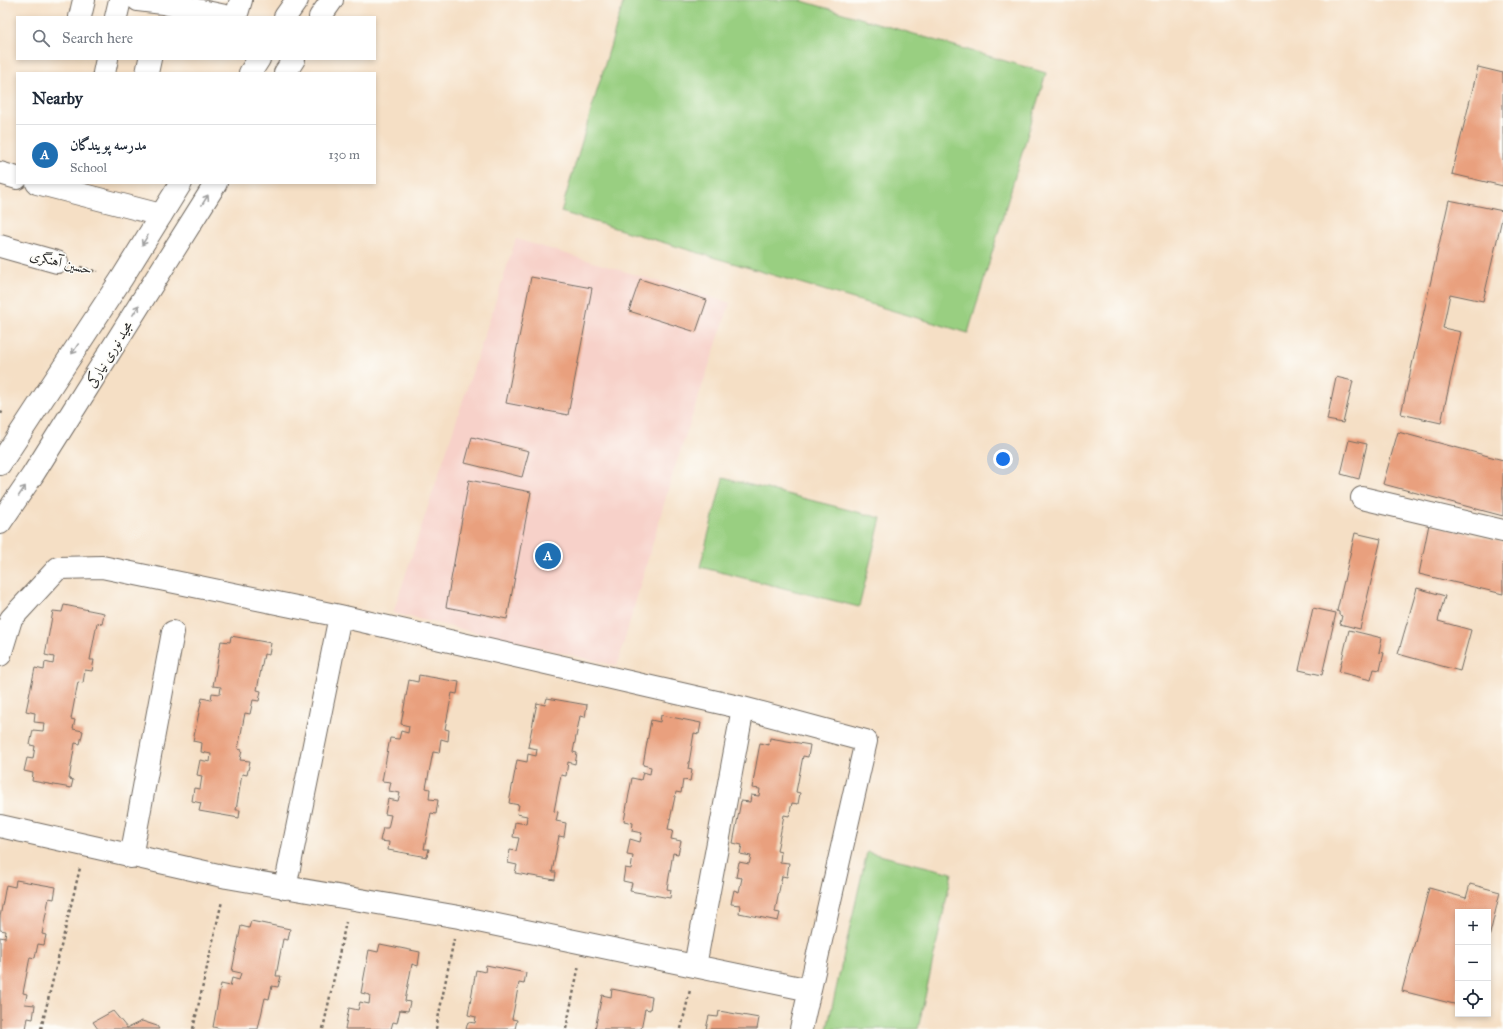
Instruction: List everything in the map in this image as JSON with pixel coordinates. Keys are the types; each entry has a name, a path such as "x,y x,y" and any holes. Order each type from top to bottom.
{"street":[{"path":"80,16 84,0"},
{"path":"116,16 120,0"},
{"path":"138,0 161,10 220,16"},
{"path":"236,16 241,0"},
{"path":"286,16 297,0"},
{"path":"321,16 332,0"},
{"path":"104,72 107,60"},
{"path":"147,72 150,60"},
{"path":"251,72 258,60"},
{"path":"286,72 293,60"},
{"path":"0,174 16,178"},
{"path":"46,184 88,189 161,215 187,229"},
{"path":"0,464 122,278 180,184"},
{"name":"مجید نوری نیارکی","path":"0,523 32,476 215,184"},
{"name":"حسین آهنگری","path":"0,246 57,262"},
{"path":"1362,498 1503,531"},
{"path":"0,655 11,619 58,568 102,567 340,616 743,708 866,741 801,1029"},
{"path":"285,888 340,616"},
{"path":"131,857 174,632"},
{"path":"695,966 743,708"},
{"path":"0,826 131,857 227,877 459,918 810,990"}],"path":[{"name":"حسین آهنگری","path":"57,262 122,278"},
{"path":"41,1029 85,845"},
{"path":"193,1029 227,877"},
{"path":"323,1029 350,898"},
{"path":"436,1029 459,918"},
{"path":"566,1029 584,943"},
{"path":"680,1029 695,966"}],"shaded area":[{"path":"516,239 730,303 672,476 617,666 393,613"}],"green space":[{"path":"624,0 799,0 1046,73 968,333 561,212"},
{"path":"723,478 881,518 859,607 700,567"},
{"path":"867,852 952,873 918,1029 827,1029"}],"building":[{"path":"1478,67 1503,73 1503,186 1452,174"},
{"path":"1449,200 1503,211 1503,214 1483,301 1450,294 1443,328 1461,332 1441,423 1401,414"},
{"path":"531,277 592,288 568,415 506,403"},
{"path":"640,279 707,300 696,332 629,311"},
{"path":"1336,377 1353,381 1343,423 1327,420"},
{"path":"1398,432 1503,460 1503,516 1383,484"},
{"path":"472,437 529,451 522,477 465,463"},
{"path":"1349,440 1367,444 1359,479 1341,474"},
{"path":"469,480 531,492 507,619 446,607"},
{"path":"1429,524 1503,542 1503,594 1419,574"},
{"path":"1355,533 1381,539 1360,629 1340,624 1342,616 1339,615 1339,612 1337,611"},
{"path":"1417,588 1445,596 1438,621 1471,630 1460,671 1398,654"},
{"path":"64,605 104,613 102,624 97,623 90,660 94,660 92,671 85,670 83,683 78,682 71,719 75,720 73,729 83,731 80,744 75,743 69,779 73,780 71,788 32,781 33,773 24,771 27,758 33,759 35,746 30,745 33,730 43,731 44,723 34,722 35,713 26,711 35,668 44,670 45,662 53,664 54,657 45,655 53,611 62,612"},
{"path":"1313,608 1336,613 1322,675 1299,670"},
{"path":"1349,630 1382,638 1379,652 1384,653 1380,670 1374,669 1371,680 1339,672"},
{"path":"231,636 271,643 269,655 264,654 257,690 261,691 259,701 253,700 250,714 245,713 238,749 242,750 240,760 250,761 247,775 242,774 236,810 240,810 239,818 199,811 201,803 192,801 194,788 200,789 202,776 197,775 200,760 210,762 211,754 201,752 202,743 193,741 202,698 211,700 212,693 220,694 221,687 213,686 221,641 230,642"},
{"path":"419,675 459,682 457,694 452,693 445,729 449,730 448,741 441,739 439,753 433,752 426,788 430,789 429,799 438,800 436,814 431,813 424,849 429,849 427,857 388,850 389,842 380,841 383,828 388,828 391,815 385,814 388,799 398,801 400,793 389,791 391,782 382,781 390,738 399,739 401,731 408,733 409,726 401,724 409,680 418,682"},
{"path":"547,698 587,705 585,717 580,716 573,752 577,753 575,764 568,762 566,776 561,775 554,811 558,812 556,821 566,823 564,837 559,836 552,872 556,872 555,880 515,873 517,865 508,863 510,850 516,851 519,838 513,837 515,822 526,824 527,816 517,814 519,805 509,803 517,760 527,762 528,754 536,756 537,749 528,747 537,703 545,705"},
{"path":"661,715 701,723 699,734 694,733 688,769 692,770 690,781 683,780 681,793 676,792 668,829 673,830 671,839 681,841 678,854 673,853 667,889 671,890 670,898 630,891 632,883 623,881 625,868 631,869 633,856 627,855 630,839 640,842 642,833 632,831 633,823 624,821 632,778 641,780 643,772 650,774 651,767 643,765 651,720 660,722"},
{"path":"770,738 810,745 808,757 803,756 796,792 800,793 798,804 792,803 789,816 784,815 777,851 781,852 780,862 789,863 787,877 782,876 775,912 780,913 778,921 739,913 740,905 731,904 734,890 739,892 742,878 736,877 739,862 749,864 751,856 740,854 742,845 733,843 741,801 750,802 751,795 759,796 760,789 752,788 760,743 769,745"},
{"path":"16,880 56,887 54,899 49,898 42,934 46,935 44,945 38,944 35,958 30,957 23,993 27,994 25,1004 35,1005 33,1019 28,1018 26,1029 0,1029 0,937 5,938 6,931 0,930 0,917 6,885 15,887"},
{"path":"1470,884 1500,892 1491,930 1491,909 1455,909 1455,1004 1402,991 1429,888 1466,898"},
{"path":"251,921 290,929 288,940 283,939 276,976 281,976 278,987 272,986 269,999 265,998 258,1029 222,1029 213,1027 221,984 230,986 232,978 239,980 241,973 232,971 241,926 249,928"},
{"path":"380,944 420,952 418,966 412,964 405,1001 410,1002 408,1011 400,1010 397,1023 393,1022 391,1029 345,1029 349,1008 358,1010 360,1002 369,1004 370,995 361,993 369,950 378,952"},
{"path":"486,965 526,973 524,984 519,983 512,1019 517,1020 515,1029 466,1029 468,1022 475,1023 476,1017 468,1015 476,970 485,972"},
{"path":"612,989 652,997 650,1010 645,1009 641,1029 595,1029 602,995 611,997"},
{"path":"113,1011 127,1028 142,1021 157,1026 159,1029 98,1029 93,1022"},
{"path":"719,1011 759,1018 757,1029 706,1029 709,1016 718,1017"}],"place":[{"name":"مدرسه پویندگان","path":"548,556"}]}
